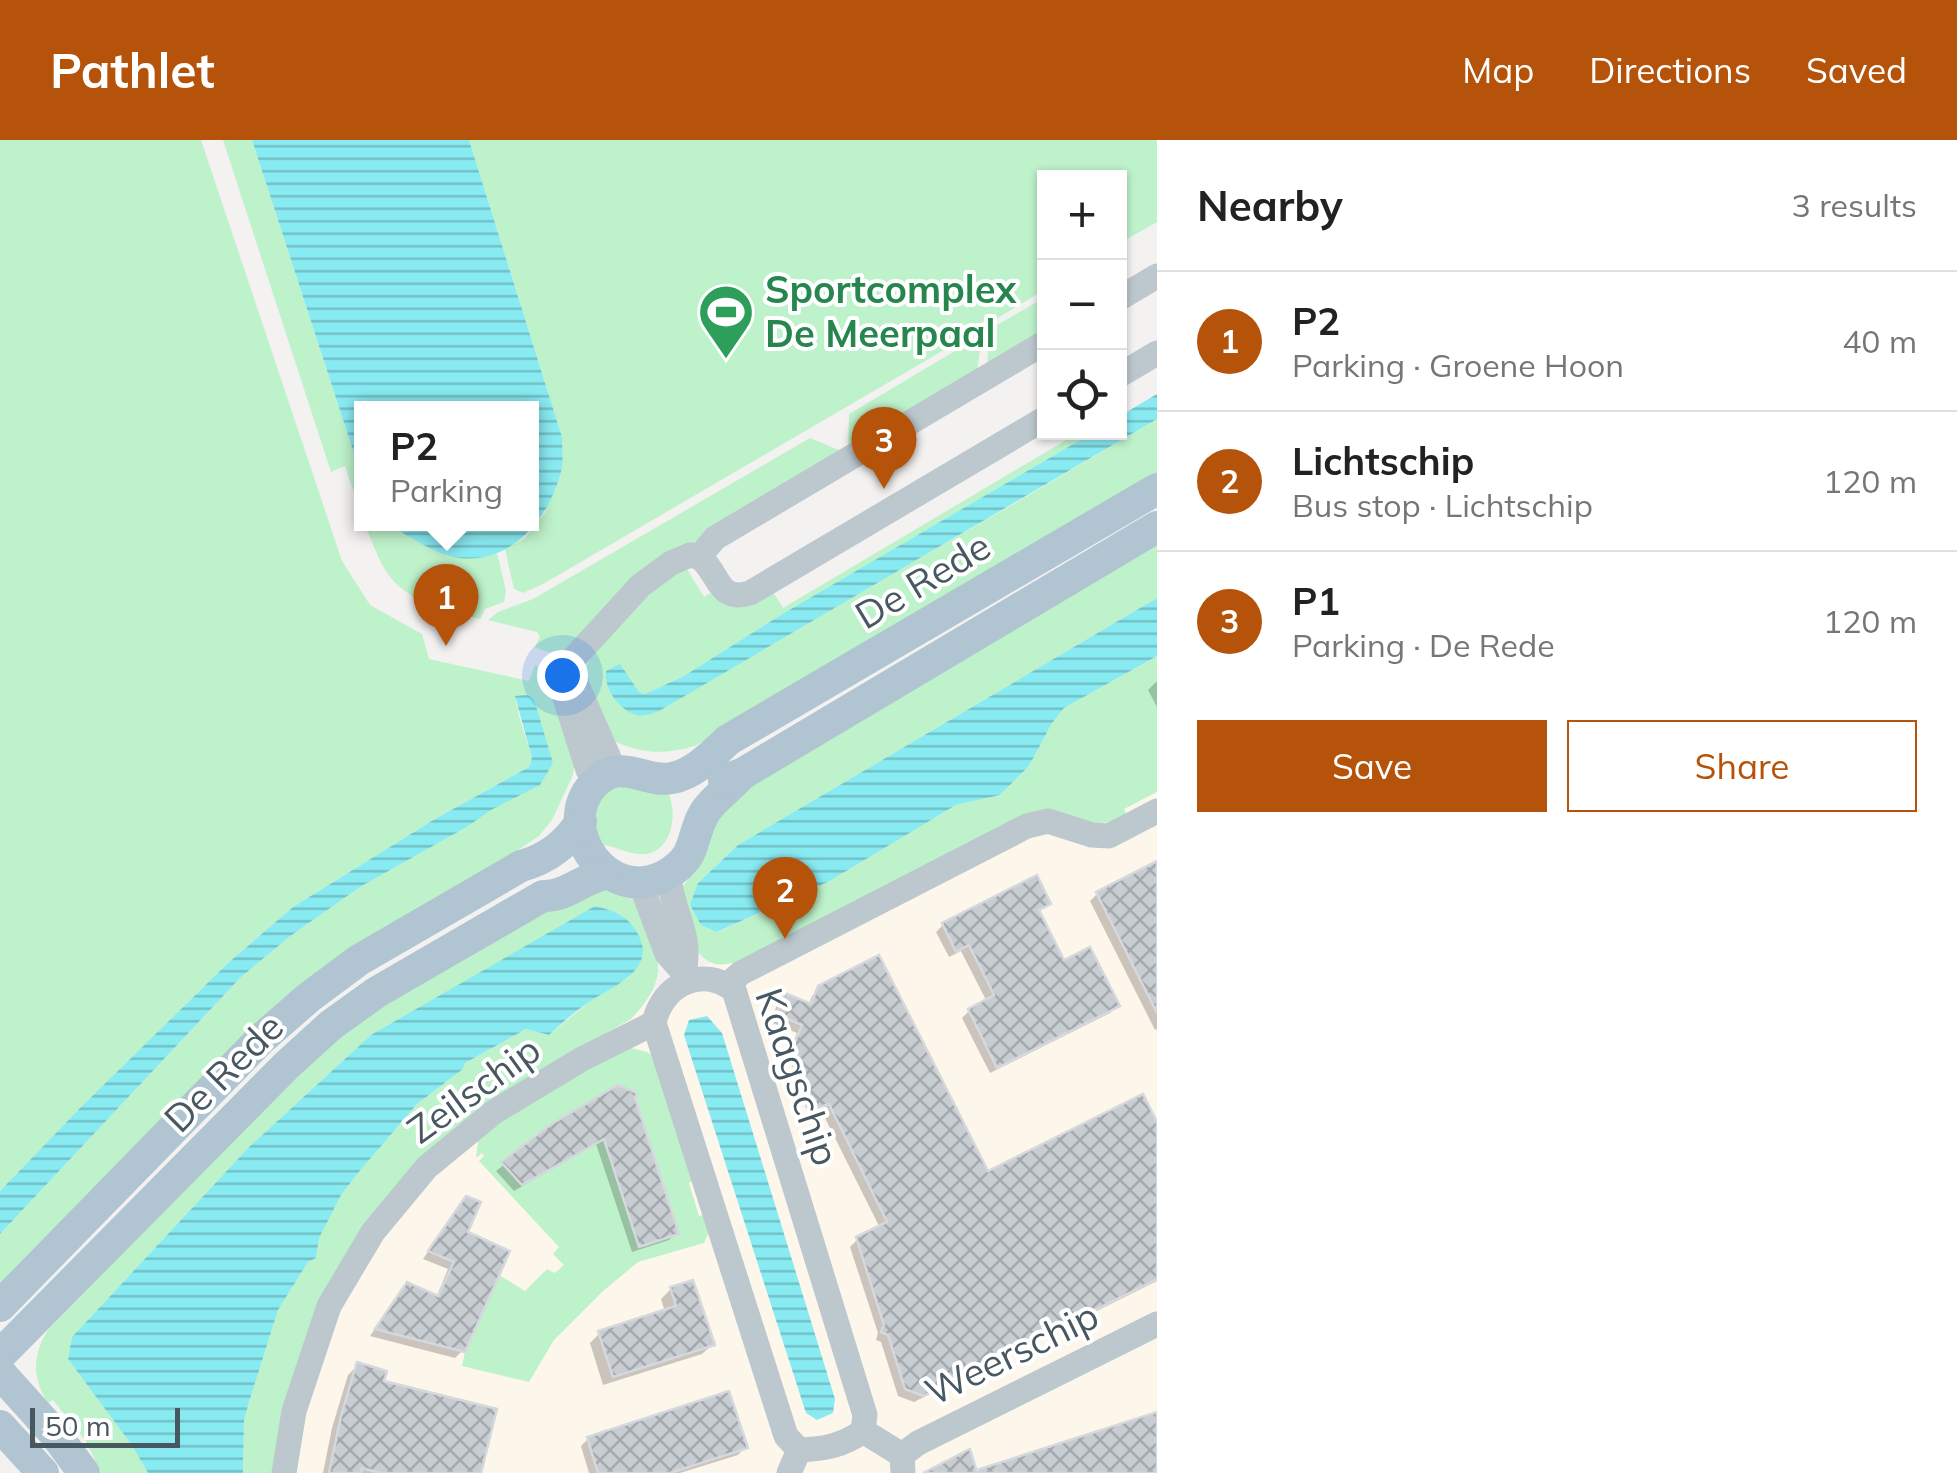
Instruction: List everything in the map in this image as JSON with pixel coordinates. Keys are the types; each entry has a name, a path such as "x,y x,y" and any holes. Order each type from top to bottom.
{"main road":[{"name":"De Rede","path":"667,772 671,764 702,747 728,740 1157,489"},
{"name":"De Rede","path":"694,813 742,774 1157,527"},
{"path":"632,756 667,772 694,813 690,853 659,871 654,866 604,858 599,866 573,820 572,790 597,770 632,756"},
{"name":"De Rede","path":"0,1306 260,1040 308,998 360,960 521,866 573,820"},
{"name":"De Rede","path":"0,1355 331,1025 377,992 544,896 552,883 599,866"},
{"path":"0,1373 84,1473"},
{"path":"0,1426 43,1473"}],"street":[{"path":"1127,294 1157,276"},
{"path":"699,556 715,538 1037,347"},
{"path":"1127,371 1157,353"},
{"path":"597,770 570,669 584,646 640,586 671,563 690,555 707,562 725,591 732,595 750,593 1037,424"},
{"path":"728,985 740,973 1027,826 1048,821 1092,835 1109,836 1157,811"},
{"path":"659,871 670,891 686,947 685,977 667,994 654,1023 794,1462 850,1441 863,1431 902,1464"},
{"name":"Kaagschip","path":"685,977 728,985 734,990 865,1415 863,1431"},
{"name":"Zeilschip","path":"284,1473 294,1410 330,1306 372,1232 426,1167 494,1112 582,1059 654,1023"},
{"name":"Weerschip","path":"902,1464 918,1443 1157,1324"}],"shaded area":[{"path":"1157,671 1157,1473 266,1473 397,1149 621,1008 766,935"}],"green space":[{"path":"0,140 201,140 342,561 370,605 422,634 429,659 529,681 535,665 545,672 573,749 574,767 552,820 539,836 362,946 0,1292 0,1234 240,978 289,937 360,887 465,828 553,763 515,696 532,758 529,767 435,819 293,907 228,963 0,1191"},
{"path":"223,140 252,140 354,453 354,493 345,466 331,472"},
{"name":"Sportcomplex De Meerpaal","path":"469,140 1157,140 1157,222 1127,239 1127,170 1037,170 1037,294 993,321 991,317 982,322 980,329 523,593 514,589 505,549 531,531 539,531 539,520 545,513 562,437"},
{"path":"1037,302 1037,338 987,366 990,329"},
{"path":"982,335 977,372 848,451 849,414"},
{"path":"1157,419 1157,478 695,746 653,752 611,740 583,674 597,645 658,581 687,569 704,597 714,591 772,590 783,608 1066,440 1080,440 684,676 645,694 639,692 620,665 618,703 632,714 645,716"},
{"path":"810,438 841,451 839,455 635,579 568,651 548,652 535,647 540,637 537,632 488,620 498,612 533,599"},
{"path":"367,531 400,531 447,556 477,558 497,553 506,591 504,602 485,609 480,619 440,608 414,597 392,580"},
{"path":"1157,541 1157,598 738,845 698,883 718,932 828,882 956,805 1000,795 1029,766 1064,708 1157,656 1157,792 1124,809 1128,817 1106,823 1053,810 852,904 735,967 731,963 712,963 701,955 682,885 710,846 703,843 709,825 745,784"},
{"path":"614,785 668,793 672,823 659,849 639,854 599,845 598,804"},
{"path":"600,886 635,900 655,947 658,974 654,988 631,1019 548,1066 356,1249 276,1473 243,1473 244,1421 278,1310 308,1262 315,1258 318,1238 341,1195 417,1104 463,1069 465,1063 526,1029 549,1035 590,1001 630,977 371,1035 249,1147 72,1337 68,1359 148,1473 101,1473 86,1441 53,1400 48,1403 39,1385 37,1358 48,1330 310,1060 382,1003 559,901"},
{"path":"631,1048 654,1057 695,1180 689,1183 699,1216 706,1214 711,1228 704,1243 638,1262 554,1340 529,1382 462,1366 499,1275 525,1291 547,1269 555,1273 564,1265 553,1254 559,1247 479,1161 482,1153 476,1158 479,1134 530,1099"}],"water":[{"path":"252,140 469,140 562,437 562,466 553,493 539,518 539,401 354,401 354,453"},
{"path":"1157,394 1157,419 1127,437 1127,412"},
{"path":"1080,440 1121,440 659,711 643,716 633,714 609,690 606,671 620,664 639,692 645,694 684,676"},
{"path":"399,531 528,531 505,550 469,559 426,546"},
{"path":"1157,598 1157,656 1064,708 1029,766 1000,795 956,805 828,882 717,932 701,925 690,905 698,883 738,845"},
{"path":"515,696 534,699 553,763 540,785 360,887 289,937 240,978 0,1234 0,1191 228,963 293,907 435,819 529,767 532,758"},
{"path":"595,906 622,916 635,929 643,949 636,969 549,1035 526,1029 465,1063 463,1069 417,1104 358,1173 341,1195 319,1238 316,1258 308,1262 278,1310 244,1421 243,1473 148,1473 68,1359 72,1337 249,1147 371,1035"},
{"path":"707,1016 722,1033 835,1399 833,1413 817,1420 806,1413 684,1035 689,1020"}],"building":[{"path":"1157,861 1157,1013 1096,892"},
{"path":"1037,875 1051,904 1039,910 1064,960 1090,947 1120,1006 997,1068 968,1009 994,995 969,945 956,952 942,923"},
{"path":"879,955 988,1171 1143,1094 1157,1122 1157,1279 923,1396 905,1389 888,1335 881,1332 884,1325 856,1237 887,1222 829,1104 815,1109 794,1044 802,1025 776,1014 785,993 811,1004 818,986"},
{"path":"618,1085 637,1093 635,1098 679,1234 639,1247 604,1139 522,1185 501,1162 550,1125"},
{"path":"466,1196 481,1202 468,1232 510,1251 465,1352 375,1329 407,1282 438,1296 454,1262 428,1251"},
{"path":"693,1280 715,1345 613,1377 598,1331 676,1306 670,1287"},
{"path":"357,1362 387,1371 384,1381 497,1409 481,1473 380,1473 362,1468 361,1473 329,1473"},
{"path":"729,1391 748,1448 670,1473 598,1473 587,1437"},
{"path":"1157,1412 1157,1473 923,1473 970,1449 977,1472"}],"place":[{"name":"Sportcomplex De Meerpaal","path":"726,361"},
{"name":"P1","path":"884,489"},
{"name":"P2","path":"446,646"},
{"name":"Lichtschip","path":"785,939"}]}
